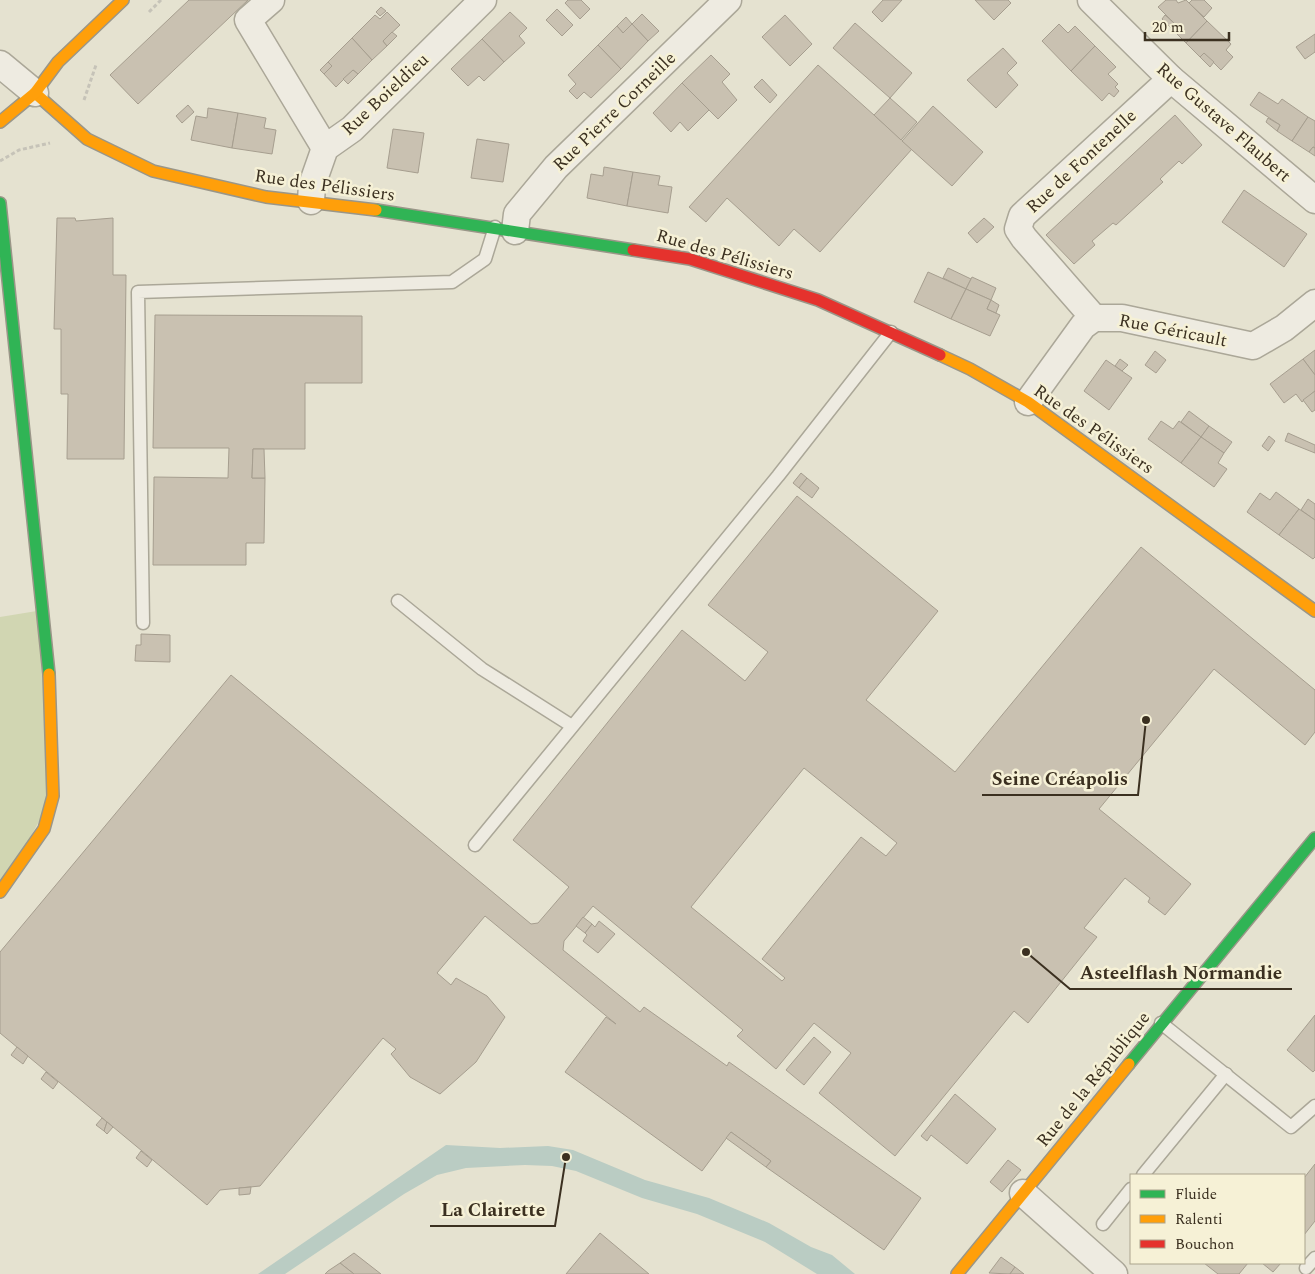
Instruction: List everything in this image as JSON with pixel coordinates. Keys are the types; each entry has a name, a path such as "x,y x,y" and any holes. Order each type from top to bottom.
{"street":[{"path":"0,125 35,93 58,62 123,0"},
{"path":"271,0 248,20 325,148"},
{"name":"Rue Boieldieu","path":"311,200 312,185 325,148 352,128 483,0"},
{"name":"Rue Pierre Corneille","path":"505,229 556,167 728,0"},
{"name":"Rue Gustave Flaubert","path":"1092,0 1170,79 1315,200"},
{"path":"0,64 35,93"},
{"name":"Rue de Fontenelle","path":"1094,318 1024,238 1018,229 1022,216 1170,79"},
{"name":"Rue des Pélissiers","path":"35,93 87,139 152,171 202,184 236,189 266,197 311,200 690,258 818,300 970,369 1028,402 1315,611"},
{"path":"0,203 48,666 53,796 44,830 0,892"},
{"name":"Rue Géricault","path":"1028,402 1083,326 1094,318 1122,318 1253,346 1284,328 1315,303"},
{"name":"Rue de la République","path":"956,1274 1315,838"},
{"path":"1023,1193 1114,1274"}],"lane":[{"path":"144,623 138,292 452,282 485,259 505,229"},
{"path":"474,845 778,476 891,332"},
{"path":"398,601 482,669 572,726"},
{"path":"1162,1023 1291,1127 1315,1106"},
{"path":"1143,1174 1226,1074"},
{"path":"1103,1224 1130,1190"},
{"path":"1306,1268 1315,1258"}],"path":[{"path":"142,19 161,0"},
{"path":"83,103 96,63"},
{"path":"0,161 20,150 50,144"}],"green space":[{"path":"43,610 53,796 0,892 0,617"}],"shaded area":[{"path":"446,1145 500,1148 548,1146 573,1150 645,1180 709,1198 769,1223 811,1247 832,1255 855,1274 817,1274 765,1242 697,1214 642,1198 576,1171 552,1166 525,1165 466,1168 437,1175 404,1194 285,1274 258,1274"}],"building":[{"path":"189,0 248,0 138,104 110,75"},
{"path":"568,0 581,0 590,9 580,19 565,3"},
{"path":"883,0 902,0 882,22 872,12"},
{"path":"975,0 1008,0 1011,3 994,20"},
{"path":"1166,0 1176,0 1178,3 1186,0 1207,21 1186,43 1172,29 1175,24 1158,7"},
{"path":"1192,0 1204,0 1212,8 1204,17 1189,3"},
{"path":"381,7 386,11 380,16 376,12"},
{"path":"557,9 573,25 562,36 546,20"},
{"path":"387,12 400,25 383,41 387,46 372,60 352,38 375,15 380,19"},
{"path":"510,12 527,28 519,36 525,43 504,62 482,39"},
{"path":"642,14 659,31 648,41 632,24"},
{"path":"785,15 812,44 790,66 762,37"},
{"path":"1165,15 1175,24 1172,29 1162,19"},
{"path":"626,17 632,24 623,33 617,26"},
{"path":"1207,21 1231,44 1226,50 1233,57 1221,70 1204,53 1200,57 1186,43"},
{"path":"855,23 912,73 890,98 833,48"},
{"path":"632,24 648,41 621,69 598,45 617,26 623,33"},
{"path":"1059,24 1068,33 1075,26 1095,46 1071,71 1042,41"},
{"path":"392,32 397,36 387,46 383,41"},
{"path":"1315,34 1315,52 1305,59 1296,47"},
{"path":"352,38 372,60 358,74 353,70 336,87 324,74 332,66 328,62"},
{"path":"482,39 504,62 484,81 479,76 468,86 451,69"},
{"path":"598,45 621,69 591,98 584,92 577,99 569,91 576,84 568,75"},
{"path":"1095,46 1116,67 1108,74 1118,84 1115,87 1119,91 1114,97 1109,93 1102,101 1071,71"},
{"path":"1003,48 1017,63 1007,73 1018,85 996,108 967,80"},
{"path":"1204,53 1214,62 1210,67 1200,57"},
{"path":"711,55 730,74 722,82 737,100 718,119 682,83"},
{"path":"328,62 332,66 324,74 320,70"},
{"path":"818,65 912,149 820,252 794,229 779,246 727,198 706,222 689,207"},
{"path":"353,70 358,74 348,84 343,79"},
{"path":"762,79 777,95 770,103 754,87"},
{"path":"682,83 709,110 688,131 680,122 671,132 653,113"},
{"path":"1259,92 1278,104 1282,99 1308,117 1292,141 1277,131 1280,125 1250,105"},
{"path":"890,98 917,122 901,140 874,115"},
{"path":"188,105 194,112 182,123 176,116"},
{"path":"933,106 983,152 952,186 902,141"},
{"path":"208,108 238,113 232,148 191,140 196,116 207,118"},
{"path":"238,113 266,118 264,128 276,130 272,154 232,148"},
{"path":"1175,115 1202,145 1182,164 1179,161 1160,179 1163,182 1116,225 1113,223 1092,241 1095,245 1074,264 1046,235"},
{"path":"1308,117 1315,121 1315,148 1313,147 1309,152 1292,141"},
{"path":"1268,118 1280,125 1277,131 1266,122"},
{"path":"393,129 424,133 418,173 387,168"},
{"path":"477,139 509,144 503,182 471,178"},
{"path":"1313,147 1315,148 1315,156 1309,152"},
{"path":"604,167 633,172 627,206 587,198 591,174 603,176"},
{"path":"633,172 660,176 658,185 672,187 668,213 627,206"},
{"path":"1244,190 1307,234 1284,267 1222,222"},
{"path":"57,218 75,218 76,221 113,218 113,275 126,275 124,459 67,459 68,394 61,394 61,329 54,329"},
{"path":"984,218 994,227 977,243 968,233"},
{"path":"948,268 971,279 966,289 943,278"},
{"path":"928,272 966,289 951,319 914,302"},
{"path":"972,277 996,288 991,300 966,289"},
{"path":"966,289 991,300 987,309 1000,315 990,336 951,319"},
{"path":"991,300 999,305 996,313 987,309"},
{"path":"155,315 362,316 362,383 305,383 305,449 253,449 252,478 265,478 264,543 246,543 246,565 153,565 154,477 228,478 229,448 153,448"},
{"path":"1315,350 1315,375 1303,359"},
{"path":"1155,351 1166,360 1156,373 1145,365"},
{"path":"1120,359 1128,365 1122,371 1115,366"},
{"path":"1303,359 1315,375 1315,391 1302,402 1296,394 1284,403 1270,384"},
{"path":"1106,360 1132,378 1109,410 1084,391"},
{"path":"1315,391 1315,410 1312,412 1303,400"},
{"path":"1189,411 1209,426 1201,437 1181,422"},
{"path":"1161,421 1173,429 1179,421 1201,437 1181,463 1148,439"},
{"path":"1209,426 1232,442 1224,453 1201,437"},
{"path":"1288,433 1315,445 1315,453 1285,441"},
{"path":"1269,436 1275,441 1268,451 1262,446"},
{"path":"1201,437 1224,453 1218,463 1227,469 1214,487 1181,463"},
{"path":"253,449 264,449 265,478 252,478"},
{"path":"801,473 807,478 799,488 793,483"},
{"path":"807,478 819,488 812,498 799,488"},
{"path":"1276,492 1299,509 1279,535 1247,512 1260,493 1270,500"},
{"path":"797,496 938,611 866,700 955,772 1141,547 1315,690 1315,732 1305,745 1214,669 1099,809 1191,884 1165,915 1148,902 1150,898 1125,878 1084,928 1097,937 1028,1023 1014,1011 895,1156 819,1093 851,1053 814,1023 776,1069 737,1036 743,1030 593,906 564,941 563,950 640,1012 644,1007 727,1066 729,1062 921,1198 884,1250 766,1167 771,1161 731,1132 702,1171 565,1072 606,1017 616,1024 485,916 437,973 451,985 456,978 487,996 505,1017 476,1062 440,1094 410,1077 391,1054 396,1049 383,1038 260,1186 220,1190 207,1205 0,1033 0,952 231,675 531,924 538,923 569,887 513,840 682,630 745,681 768,652 708,605","holes":["804,768 897,843 886,856 861,837 762,959 785,978 782,981 691,907"]},
{"path":"1308,499 1315,504 1315,520 1301,510"},
{"path":"1299,509 1315,520 1315,557 1313,559 1279,535"},
{"path":"141,634 170,635 170,662 135,661 136,645 141,645"},
{"path":"583,917 592,924 585,933 576,926"},
{"path":"599,921 615,934 598,953 583,941 587,935 585,933 592,924 595,927"},
{"path":"1315,1015 1315,1070 1313,1072 1287,1050"},
{"path":"814,1037 831,1052 804,1085 786,1070"},
{"path":"17,1047 28,1056 23,1064 11,1055"},
{"path":"46,1072 58,1082 53,1089 41,1079"},
{"path":"955,1094 996,1129 967,1164 931,1135 927,1141 921,1136"},
{"path":"102,1118 107,1122 104,1131 96,1125"},
{"path":"107,1122 113,1127 107,1134 104,1131"},
{"path":"731,1132 771,1161 766,1167 726,1138"},
{"path":"141,1151 152,1160 147,1167 136,1158"},
{"path":"1008,1160 1021,1170 1002,1192 990,1182"},
{"path":"1315,1164 1315,1221 1305,1234 1305,1177"},
{"path":"251,1187 250,1194 239,1195 239,1188"},
{"path":"600,1233 649,1274 566,1274"},
{"path":"354,1253 381,1274 354,1274 340,1263"},
{"path":"1001,1257 1015,1267 1010,1274 989,1273"},
{"path":"340,1263 354,1274 325,1274 328,1271"},
{"path":"1205,1264 1247,1264 1239,1274 1218,1274"},
{"path":"1263,1264 1280,1264 1273,1272"},
{"path":"1015,1267 1024,1274 1010,1274"}],"traffic: fast":[{"path":"0,203 49,674"},
{"path":"376,210 633,250"},
{"path":"1129,1064 1315,838"}],"traffic: slow":[{"path":"0,122 35,93 58,62 123,0"},
{"path":"35,93 87,139 153,171 266,197 376,210"},
{"path":"940,355 970,369 1028,402 1315,611"},
{"path":"0,892 44,829 53,796 49,674"},
{"path":"957,1274 1129,1064"}],"traffic: jam":[{"path":"633,250 690,259 818,300 940,355"}],"place":[{"name":"Seine Créapolis","path":"1146,720"},
{"name":"Asteelflash Normandie","path":"1026,952"},
{"name":"La Clairette","path":"566,1157"}]}
